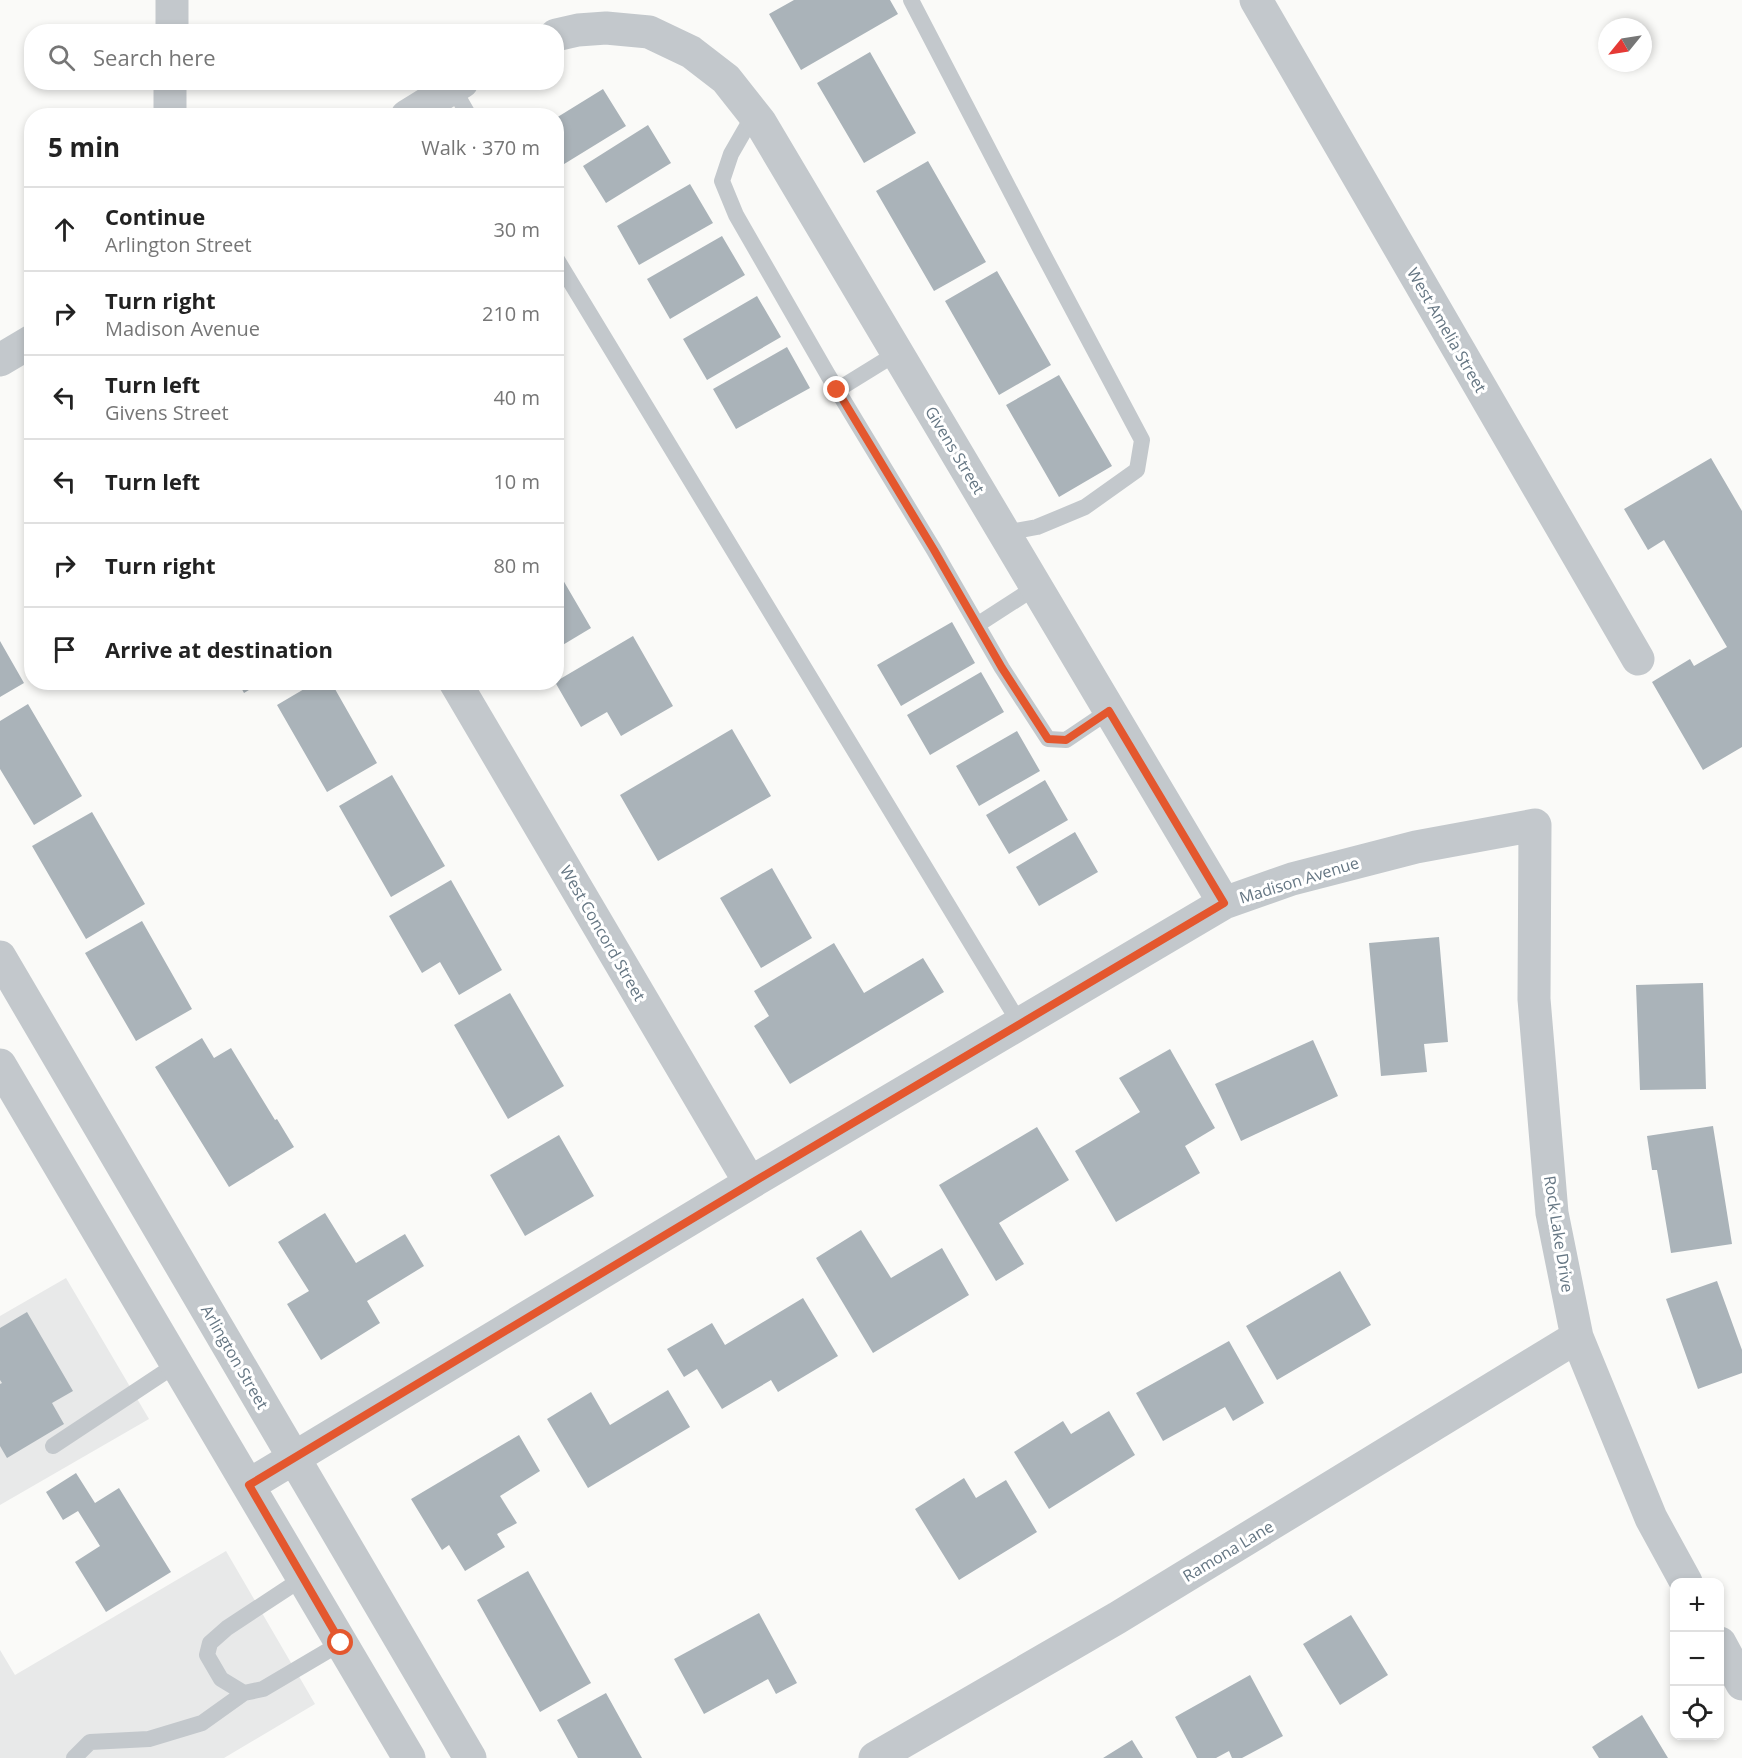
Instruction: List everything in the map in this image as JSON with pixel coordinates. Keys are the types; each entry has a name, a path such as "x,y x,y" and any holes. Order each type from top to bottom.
{"street":[{"path":"172,0 172,24"},
{"name":"West Amelia Street","path":"1256,0 1638,659"},
{"name":"Givens Street","path":"564,33 606,28 649,32 691,52 726,79 754,114 1224,903"},
{"path":"170,108 171,90"},
{"path":"428,108 461,95"},
{"path":"0,360 24,346"},
{"name":"West Concord Street","path":"460,690 750,1184"},
{"name":"Madison Avenue","path":"249,1485 1224,903 1292,879 1416,847 1535,825"},
{"name":"Rock Lake Drive","path":"1535,825 1534,999 1552,1213 1577,1337 1651,1518 1684,1578"},
{"name":"Arlington Street","path":"0,957 470,1758"},
{"path":"0,1065 409,1758"},
{"name":"Ramona Lane","path":"875,1758 1127,1612 1577,1337"},
{"path":"1724,1652 1742,1684"}],"lane":[{"path":"911,0 1142,440 1137,470 1085,507 1037,527 1004,534"},
{"path":"754,114 731,154 722,180 736,215 977,626 1048,739 1066,740 1109,711"},
{"path":"564,271 1020,1024"},
{"path":"837,390 897,353"},
{"path":"977,626 1036,587"},
{"path":"53,1446 177,1364"},
{"path":"244,1693 221,1679 207,1655 210,1643 227,1628 303,1578"},
{"path":"74,1758 90,1742 149,1738 202,1724 244,1693 263,1689 341,1643"}],"shaded area":[{"path":"66,1278 149,1419 0,1505 0,1316"},
{"path":"226,1551 315,1704 224,1758 0,1758 0,1650 15,1675"}],"building":[{"path":"794,0 890,0 898,14 801,70 769,14"},
{"path":"870,52 916,133 864,163 817,83"},
{"path":"603,89 626,126 564,164 564,113"},
{"path":"648,125 671,163 606,203 583,166"},
{"path":"928,161 986,262 934,291 876,191"},
{"path":"690,184 713,223 639,265 617,226"},
{"path":"722,236 745,275 670,319 647,279"},
{"path":"997,271 1051,365 999,395 945,301"},
{"path":"757,296 781,337 707,380 683,339"},
{"path":"787,347 810,388 736,429 713,389"},
{"path":"1059,375 1112,466 1059,497 1006,405"},
{"path":"1711,458 1742,511 1742,747 1703,770 1652,682 1690,659 1694,666 1727,647 1664,540 1648,550 1624,509"},
{"path":"564,582 591,628 564,644"},
{"path":"952,622 975,663 901,706 877,665"},
{"path":"633,636 673,706 621,736 607,712 581,727 560,690 564,690 564,677"},
{"path":"0,641 24,683 0,697"},
{"path":"981,672 1004,712 930,755 907,715"},
{"path":"302,690 336,690 377,763 327,792 277,705"},
{"path":"28,704 82,796 34,825 0,769 0,721"},
{"path":"732,729 771,796 658,861 620,795"},
{"path":"1017,731 1040,771 979,806 956,766"},
{"path":"392,775 445,866 391,897 339,806"},
{"path":"1045,780 1068,820 1009,854 986,815"},
{"path":"92,812 145,904 86,939 32,846"},
{"path":"1075,832 1098,872 1039,906 1016,867"},
{"path":"772,868 812,938 761,968 720,898"},
{"path":"451,880 502,970 459,995 440,962 422,973 389,916"},
{"path":"142,921 192,1009 136,1041 85,953"},
{"path":"1439,937 1448,1042 1424,1044 1427,1072 1381,1076 1369,943"},
{"path":"834,943 864,993 923,958 944,992 790,1084 754,1026 769,1016 754,991"},
{"path":"1703,983 1706,1089 1640,1090 1636,985"},
{"path":"510,993 564,1086 508,1119 454,1025"},
{"path":"202,1038 214,1058 231,1048 294,1147 229,1187 155,1067"},
{"path":"1313,1040 1338,1096 1241,1141 1215,1084"},
{"path":"1170,1049 1215,1128 1185,1146 1200,1173 1116,1222 1075,1151 1140,1112 1119,1078"},
{"path":"1713,1126 1732,1244 1671,1253 1657,1170 1652,1170 1647,1136"},
{"path":"1037,1127 1069,1180 999,1223 1024,1264 996,1281 939,1185"},
{"path":"559,1135 594,1196 525,1236 490,1175"},
{"path":"325,1213 356,1263 405,1234 424,1266 367,1301 380,1323 321,1360 287,1304 309,1291 278,1242"},
{"path":"861,1230 891,1278 942,1248 969,1295 873,1353 816,1258"},
{"path":"1340,1271 1371,1325 1277,1380 1246,1326"},
{"path":"1717,1281 1742,1350 1742,1373 1698,1389 1666,1299"},
{"path":"803,1298 838,1356 778,1392 771,1380 722,1409 697,1369 684,1377 667,1349 712,1323 725,1345"},
{"path":"27,1312 73,1391 52,1403 64,1424 7,1458 0,1446 0,1384 2,1383 0,1380 0,1328"},
{"path":"1229,1341 1264,1403 1233,1421 1225,1407 1163,1441 1136,1393"},
{"path":"668,1390 690,1427 588,1488 547,1419 591,1392 610,1425"},
{"path":"1109,1411 1135,1455 1049,1509 1014,1452 1063,1421 1071,1434"},
{"path":"519,1435 540,1471 500,1496 517,1523 497,1534 505,1547 465,1571 449,1545 442,1550 411,1499"},
{"path":"76,1473 95,1503 119,1488 171,1572 106,1612 75,1562 100,1546 78,1511 63,1520 46,1492"},
{"path":"964,1478 976,1498 1006,1480 1037,1532 959,1580 915,1509"},
{"path":"528,1571 591,1683 540,1712 477,1600"},
{"path":"759,1613 797,1683 776,1694 768,1679 704,1714 674,1659"},
{"path":"1351,1615 1388,1675 1340,1705 1303,1644"},
{"path":"1250,1675 1283,1736 1242,1758 1232,1758 1229,1751 1216,1758 1197,1758 1175,1717"},
{"path":"606,1693 642,1758 578,1758 557,1720"},
{"path":"1642,1715 1668,1758 1599,1758 1592,1747"},
{"path":"1132,1740 1143,1758 1103,1758"}],"route":[{"path":"341,1643 249,1485 1224,903 1109,711 1066,740 1048,739 1002,668 837,390"}]}
